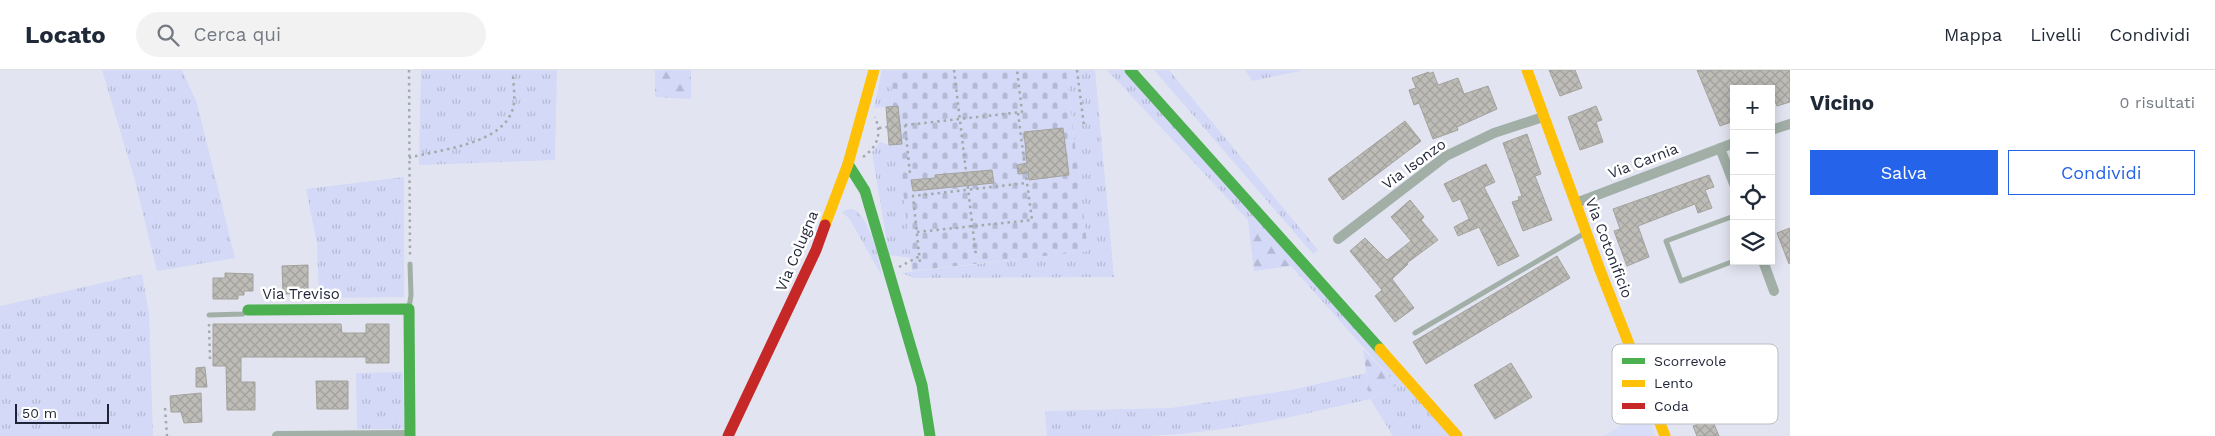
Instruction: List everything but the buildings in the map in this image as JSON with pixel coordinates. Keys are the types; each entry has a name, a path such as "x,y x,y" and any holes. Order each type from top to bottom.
{"street":[{"name":"Via Colugna","path":"728,436 816,250 848,164 874,70"},
{"path":"1130,70 1458,436"},
{"name":"Via Cotonificio","path":"1526,70 1630,344"},
{"name":"Via Isonzo","path":"1338,239 1446,156 1494,133 1543,117"},
{"path":"1775,129 1790,124"},
{"name":"Via Carnia","path":"1576,203 1730,144"},
{"path":"1720,148 1730,175"},
{"path":"848,164 865,191 922,385 930,436"},
{"path":"1764,265 1774,291"},
{"path":"277,436 410,435 409,309"},
{"name":"Via Treviso","path":"248,310 409,309"},
{"name":"Via Cotonificio","path":"1660,424 1665,436"}],"lane":[{"path":"1730,217 1666,241 1681,281 1730,263"},
{"path":"1415,333 1587,232"},
{"path":"409,309 411,295 410,264"},
{"name":"Via Treviso","path":"209,315 243,314 248,310"}],"path":[{"path":"409,70 410,264"},
{"path":"954,70 976,256"},
{"path":"879,128 1022,112 1017,70"},
{"path":"1077,70 1084,126"},
{"path":"410,158 481,140 506,123 513,107 512,73"},
{"path":"917,232 1032,220 1018,113"},
{"path":"874,116 879,128 877,141"},
{"path":"905,125 910,174"},
{"path":"920,262 913,196 1027,183"},
{"path":"888,272 920,256"},
{"path":"209,315 210,360"},
{"path":"165,408 167,436"}],"shaded area":[{"path":"1624,424 1651,424 1656,436 1604,436"}],"green space":[{"path":"102,70 182,70 197,103 235,258 157,271 134,177"},
{"path":"421,70 557,70 555,160 419,165"},
{"path":"655,70 691,70 691,99 655,97"},
{"path":"882,70 890,70 893,106 874,108"},
{"path":"890,70 1066,70 1088,251 912,271 898,145 889,145 886,107 893,106"},
{"path":"1066,70 1095,70 1114,277 915,278 901,273 1088,251"},
{"path":"1107,70 1124,70 1450,436 1393,436 1370,399 1288,417 1205,431 1149,436 1047,436 1045,411 1171,408 1291,390 1366,373 1371,399 1397,385 1291,266"},
{"path":"1154,70 1169,70 1318,250 1313,254"},
{"path":"1245,70 1300,70 1300,71 1252,81"},
{"path":"880,142 889,145 898,144 911,258 889,255 872,152"},
{"path":"404,177 404,297 319,298 317,244 306,189"},
{"path":"853,209 865,221 873,239 882,276 849,218 842,213 845,210"},
{"path":"1248,220 1291,266 1254,271"},
{"path":"142,274 149,313 153,436 0,436 0,306"},
{"path":"1363,349 1397,385 1370,399"},
{"path":"403,372 404,429 357,429 356,373"}],"traffic: fast":[{"path":"1130,70 1380,349"},
{"path":"848,164 865,191 922,385 930,436"},
{"path":"248,310 409,309 410,436"}],"traffic: slow":[{"path":"825,225 848,164 874,70"},
{"path":"1527,70 1629,344"},
{"path":"1380,349 1457,436"},
{"path":"1660,424 1665,436"}],"traffic: jam":[{"path":"728,436 816,250 825,225"}]}
